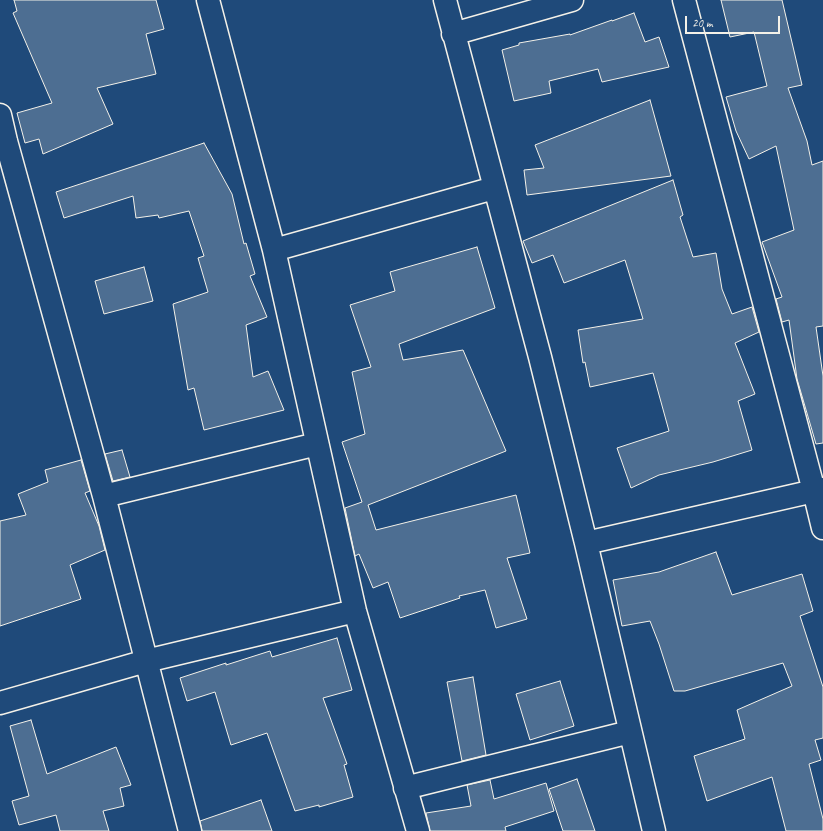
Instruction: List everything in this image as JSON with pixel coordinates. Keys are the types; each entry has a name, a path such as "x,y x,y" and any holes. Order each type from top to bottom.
{"street":[{"path":"208,0 274,250 355,611 418,831"},
{"path":"445,0 540,357 586,543 654,831"},
{"path":"453,34 572,0"},
{"path":"684,0 819,490 823,528"},
{"path":"0,115 3,142 104,496 190,831"},
{"path":"274,250 494,188"},
{"path":"104,496 317,444"},
{"path":"586,543 819,490"},
{"path":"0,703 146,661 355,611"},
{"path":"406,788 630,732"}],"building":[{"path":"14,0 156,0 164,29 146,34 156,74 97,88 113,124 43,154 39,139 25,143 17,113 52,103 13,13 17,11"},
{"path":"721,0 782,0 802,85 788,88 807,141 812,165 823,161 823,326 816,327 823,376 823,443 816,444 797,379 789,320 782,322 776,299 782,297 762,242 794,230 776,146 749,159 736,131 726,97 767,86 754,32 730,37"},
{"path":"634,13 645,42 659,37 669,67 602,82 598,69 549,81 551,93 514,101 502,50 519,45 519,43 570,35"},
{"path":"650,100 671,176 527,195 524,170 544,168 535,145"},
{"path":"204,143 232,194 244,244 246,243 255,274 250,276 267,317 246,325 253,377 268,371 284,410 204,430 194,388 188,390 173,304 208,292 198,258 204,256 189,211 159,218 158,215 136,218 133,196 64,218 56,192"},
{"path":"673,180 683,215 680,217 693,257 716,253 722,289 732,314 752,307 759,332 735,343 755,394 738,401 752,450 713,462 659,475 631,488 617,448 669,431 653,373 590,387 585,362 583,363 578,330 643,319 625,260 564,283 553,255 532,263 523,241"},
{"path":"477,247 495,308 399,344 403,360 463,350 506,451 368,505 376,530 516,495 530,553 507,558 527,619 496,628 485,590 459,596 460,598 400,618 388,582 373,588 359,554 355,556 345,508 362,502 342,442 365,434 352,372 371,367 350,305 395,291 390,272"},
{"path":"144,267 153,301 104,314 95,281"},
{"path":"122,450 130,477 113,481 105,454"},
{"path":"81,460 90,491 85,493 99,526 105,550 70,565 81,599 0,626 0,521 26,515 18,494 48,482 45,470"},
{"path":"716,552 732,595 802,574 813,611 800,616 823,687 823,738 815,740 821,760 809,764 823,819 823,831 786,831 772,777 707,801 694,756 745,739 737,710 792,686 783,663 685,691 674,691 650,621 622,626 613,580 659,572"},
{"path":"337,638 352,690 323,698 347,764 344,765 353,797 319,807 319,805 295,811 267,733 231,745 215,692 187,701 180,678 270,651 272,657"},
{"path":"473,677 486,755 462,761 447,682"},
{"path":"560,681 574,726 530,740 516,694"},
{"path":"31,720 47,774 116,747 131,785 120,788 124,806 103,811 109,831 60,831 56,815 19,825 12,801 29,796 10,726"},
{"path":"577,779 595,831 563,831 549,789"},
{"path":"490,780 494,799 546,783 554,811 505,827 506,831 430,831 426,813 471,806 467,785"},
{"path":"261,800 272,831 202,831 200,821"}]}
